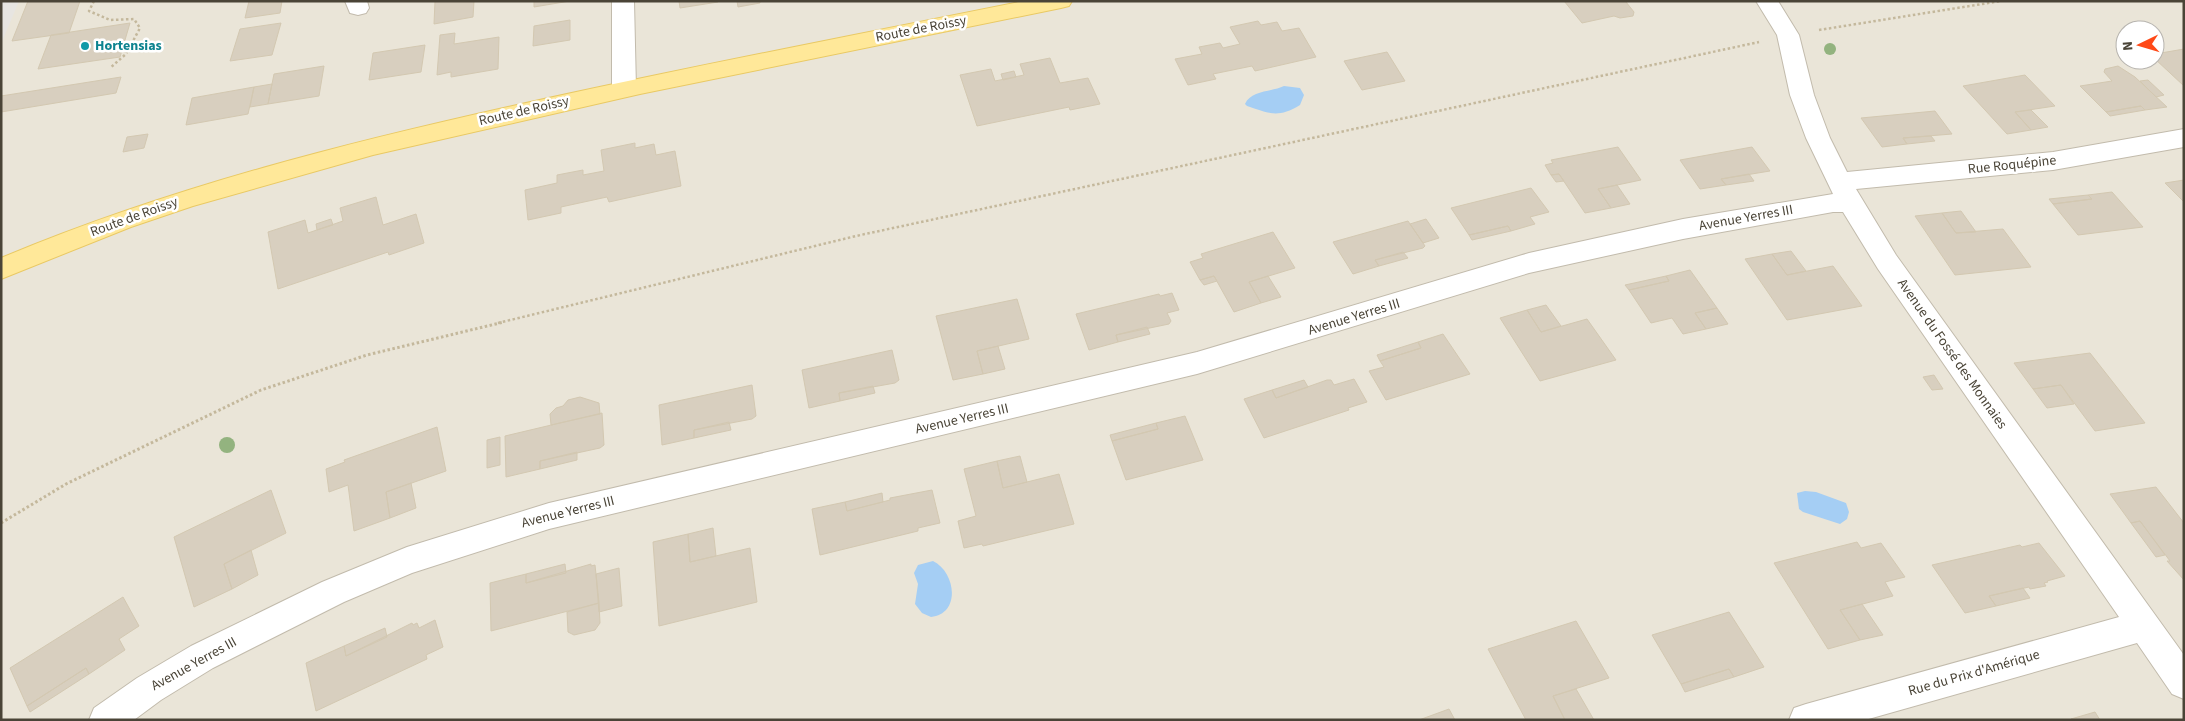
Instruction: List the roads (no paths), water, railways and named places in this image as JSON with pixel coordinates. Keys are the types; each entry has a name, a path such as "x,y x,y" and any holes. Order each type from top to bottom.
{"main road":[{"name":"Route de Roissy","path":"1,269 154,209 247,180 363,148 624,89 1061,1"}],"street":[{"path":"623,1 624,89"},
{"name":"Avenue du Fossé des Monnaies","path":"1766,1 1788,35 1802,95 1818,138 1844,192 1887,262 2184,683"},
{"name":"Rue Roquépine","path":"1844,192 2053,161 2184,138"},
{"name":"Avenue Yerres III","path":"106,720 149,689 202,657 333,592 407,561 548,516 1188,365 1529,264 1682,229 1806,207 1844,192"},
{"name":"Rue du Prix d'Amérique","path":"1806,720 2142,626"}],"water":[{"path":"1284,86 1300,88 1304,95 1300,105 1285,112 1273,113 1261,111 1245,104 1252,96"},
{"path":"1805,491 1816,492 1846,503 1849,512 1847,519 1840,524 1803,512 1799,509 1797,493"},
{"path":"933,561 941,566 947,574 952,592 951,601 947,609 941,614 931,617 922,613 915,604 918,584 914,573 918,565"}],"place":[{"name":"Hortensias","path":"85,46"}]}
